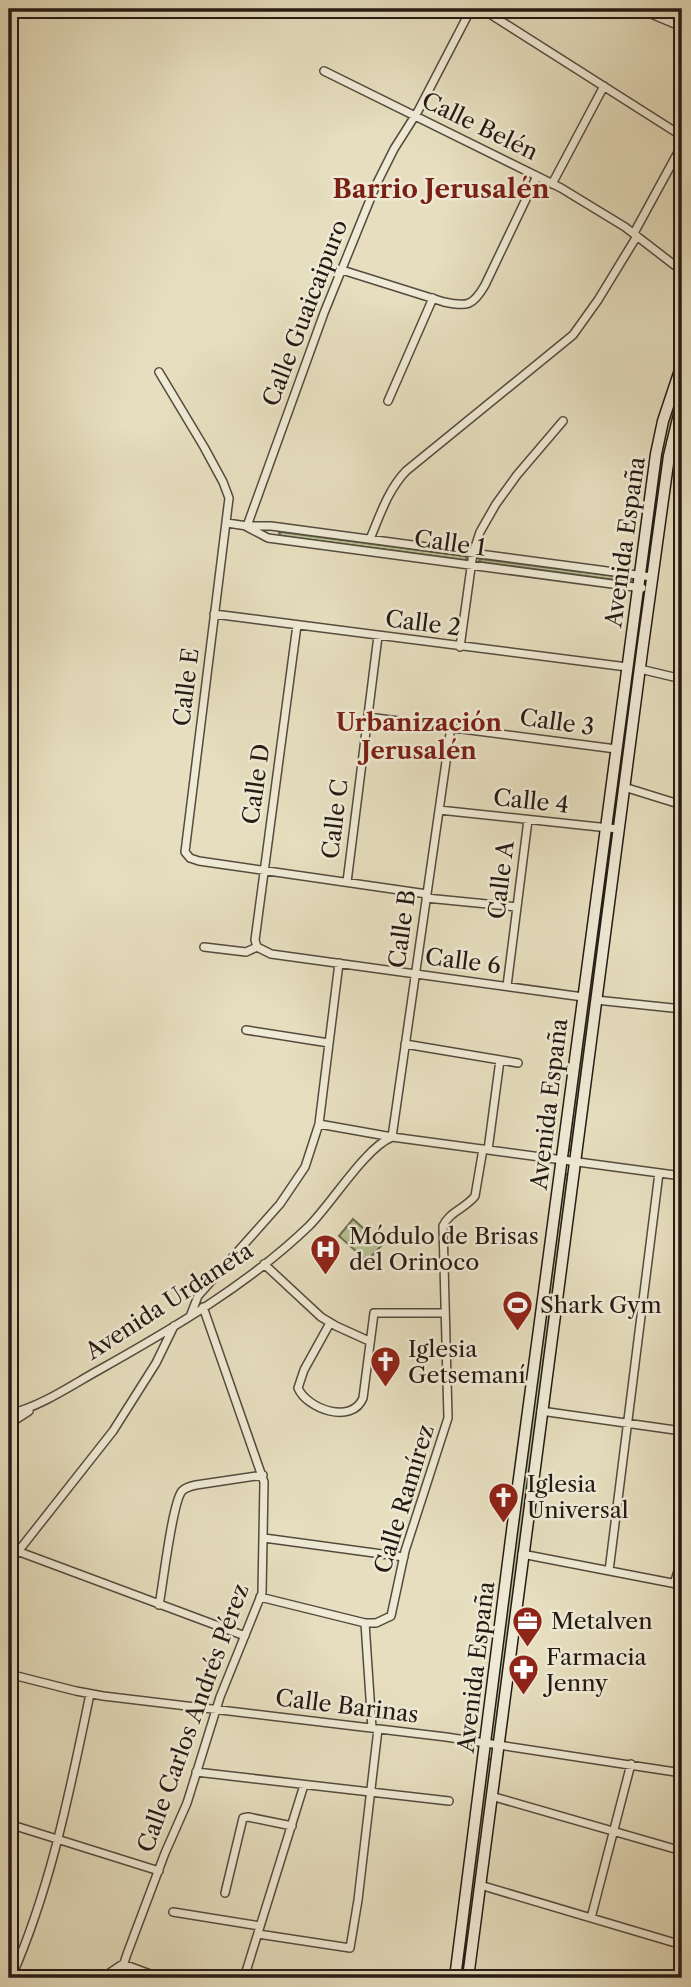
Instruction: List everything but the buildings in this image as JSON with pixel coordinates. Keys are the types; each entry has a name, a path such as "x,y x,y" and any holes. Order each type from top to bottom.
{"main road":[{"name":"Avenida España","path":"455,1978 659,437 682,364"},
{"name":"Avenida España","path":"468,1975 652,577 671,442 682,402"}],"street":[{"name":"Calle Guaicaipuro","path":"247,526 342,270 384,166 415,116 471,9"},
{"path":"482,9 682,134"},
{"path":"639,9 682,27"},
{"name":"Calle Belén","path":"324,71 587,203 636,235 682,271"},
{"path":"552,184 604,86"},
{"path":"370,539 387,497 406,471 573,335 598,300 636,235 682,145"},
{"path":"342,270 433,298 466,305 475,300 485,285 537,176"},
{"path":"388,401 433,298"},
{"name":"Calle E","path":"159,372 228,491 229,504 185,846 187,855 199,861 264,870"},
{"path":"460,647 473,553 480,532 522,469 564,421"},
{"path":"671,442 682,446"},
{"name":"Calle 1","path":"227,523 271,526 652,577"},
{"name":"Calle 1","path":"247,526 268,538 651,589"},
{"name":"Calle 2","path":"215,614 627,667"},
{"name":"Calle D","path":"257,947 255,940 297,625"},
{"name":"Calle C","path":"347,882 378,636"},
{"path":"640,669 682,678"},
{"name":"Calle 3","path":"368,717 616,749"},
{"name":"Calle B","path":"392,1137 451,727"},
{"path":"624,787 682,805"},
{"name":"Calle 4","path":"439,810 618,829"},
{"name":"Calle A","path":"507,986 528,820"},
{"path":"264,870 427,896 517,907"},
{"name":"Calle 6","path":"204,947 246,952 257,947 271,954 583,997"},
{"path":"191,1314 198,1296 292,1188 305,1167 319,1124 339,963"},
{"path":"596,1000 682,1009"},
{"path":"246,1030 329,1043"},
{"path":"405,1044 518,1063"},
{"path":"485,1150 500,1060"},
{"path":"319,1124 392,1137 682,1176"},
{"name":"Avenida Urdaneta","path":"9,1413 37,1405 117,1360 246,1278 320,1215 375,1148 392,1137"},
{"name":"Calle Ramírez","path":"365,1623 376,1623 391,1616 404,1557 447,1426 449,1409 444,1223 475,1196 485,1150"},
{"path":"609,1571 659,1173"},
{"path":"264,1264 330,1323 369,1341"},
{"name":"Calle Carlos Andrés Pérez","path":"119,1978 187,1803 216,1710 262,1593 265,1492 262,1475 203,1307"},
{"path":"330,1323 298,1386 300,1393 317,1406 343,1412 352,1410 363,1398 374,1313 445,1313"},
{"path":"9,1563 108,1439 156,1363 174,1325"},
{"path":"9,1424 37,1405"},
{"path":"541,1412 682,1431"},
{"path":"159,1605 174,1515 181,1492 196,1485 262,1475"},
{"path":"264,1538 404,1557"},
{"path":"17,1551 244,1636"},
{"path":"522,1554 678,1585 682,1558"},
{"path":"173,1912 350,1948 371,1793 375,1728 365,1623 261,1597"},
{"name":"Calle Barinas","path":"9,1674 90,1694 485,1742 682,1773"},
{"path":"11,1978 27,1942 58,1840 90,1694"},
{"path":"591,1918 631,1764"},
{"path":"196,1772 449,1801"},
{"path":"244,1978 304,1785"},
{"path":"491,1796 682,1851"},
{"path":"225,1893 243,1818 248,1816 292,1826"},
{"path":"9,1824 159,1871"},
{"path":"480,1885 682,1945"},
{"path":"103,1978 123,1964 160,1978"},
{"path":"468,1975 486,1978"}],"green space":[{"path":"682,375 682,390 665,455 649,571 646,572 660,454"},
{"path":"281,532 467,558 465,560 281,536"},
{"path":"481,559 632,580 630,582 481,562"},
{"path":"640,606 643,608 615,822 611,823"},
{"path":"611,838 571,1149 569,1151 568,1149"},
{"path":"565,1173 568,1176 493,1740 490,1738 516,1531"},
{"path":"353,1219 382,1245 367,1261 339,1236"},
{"path":"487,1760 492,1762 464,1978 459,1978"}],"waterway":[{"path":"9,308 9,340"}],"place":[{"name":"Módulo de Brisas del Orinoco","path":"326,1276"},
{"name":"Shark Gym","path":"517,1332"},
{"name":"Iglesia Getsemaní","path":"385,1389"},
{"name":"Iglesia Universal","path":"504,1524"},
{"name":"Metalven","path":"528,1648"},
{"name":"Farmacia Jenny","path":"523,1697"}],"district":[{"name":"Barrio Jerusalén","path":"441,189"},
{"name":"Urbanización Jerusalén","path":"419,737"}]}
